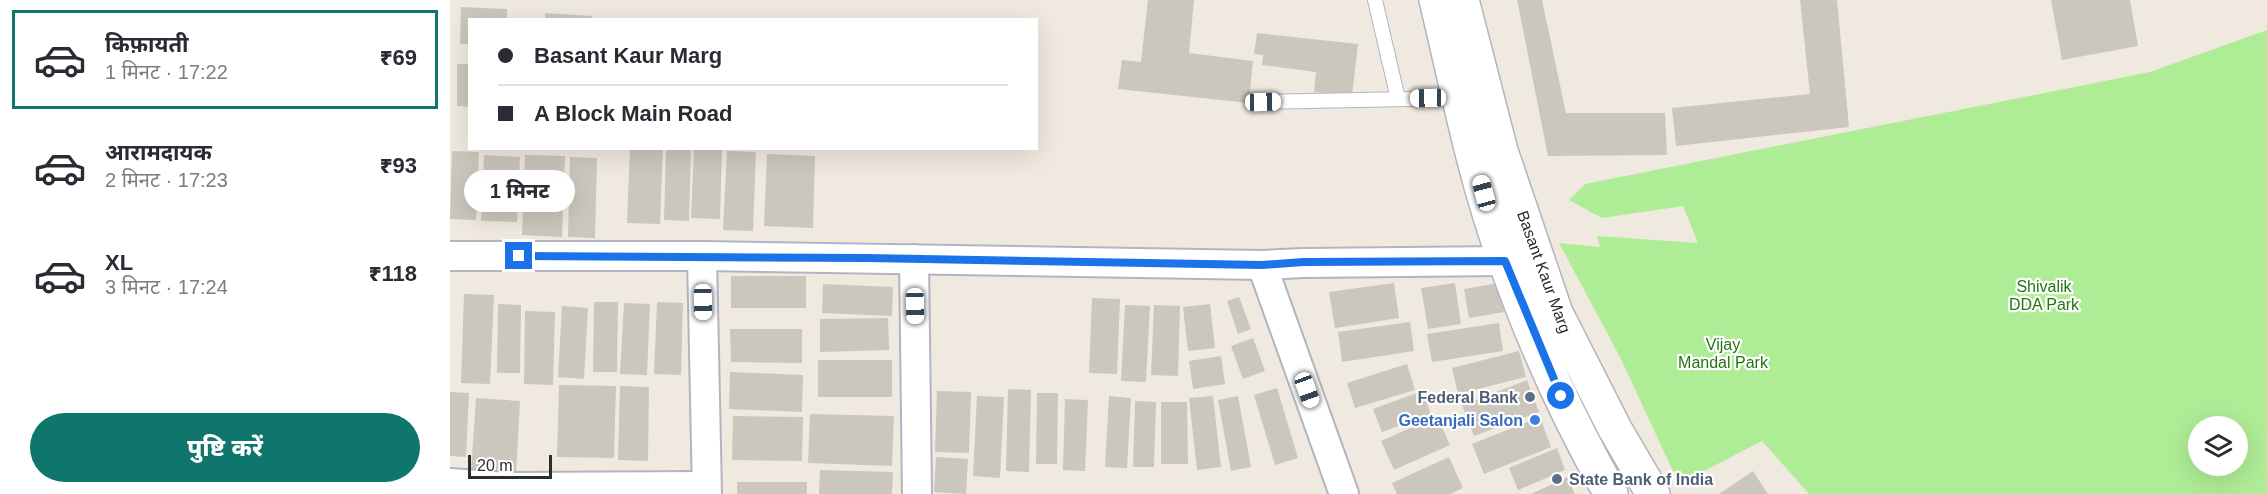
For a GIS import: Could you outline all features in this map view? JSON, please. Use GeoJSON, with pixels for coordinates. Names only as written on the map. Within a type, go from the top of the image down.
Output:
{"type":"FeatureCollection","features":[{"type":"Feature","properties":{"kind":"main road","name":"Basant Kaur Marg"},"geometry":{"type":"LineString","coordinates":[[1436,0],[1489,212],[1505,261],[1580,440],[1611,494]]}},
{"type":"Feature","properties":{"kind":"main road","name":"Basant Kaur Marg"},"geometry":{"type":"LineString","coordinates":[[1462,0],[1501,151],[1556,313],[1615,429],[1653,494]]}},
{"type":"Feature","properties":{"kind":"street"},"geometry":{"type":"LineString","coordinates":[[450,256],[702,256],[1262,265],[1303,262],[1505,261]]}},
{"type":"Feature","properties":{"kind":"street"},"geometry":{"type":"LineString","coordinates":[[450,483],[507,490],[706,490],[702,256]]}},
{"type":"Feature","properties":{"kind":"street"},"geometry":{"type":"LineString","coordinates":[[914,259],[917,494]]}},
{"type":"Feature","properties":{"kind":"street"},"geometry":{"type":"LineString","coordinates":[[1262,265],[1344,494]]}},
{"type":"Feature","properties":{"kind":"lane"},"geometry":{"type":"LineString","coordinates":[[1375,0],[1398,99]]}},
{"type":"Feature","properties":{"kind":"lane"},"geometry":{"type":"LineString","coordinates":[[1263,102],[1460,98]]}},
{"type":"Feature","properties":{"kind":"green space","name":"Shivalik DDA Park"},"geometry":{"type":"Polygon","coordinates":[[[2267,30],[2267,494],[1809,494],[1762,441],[1679,484],[1620,357],[1559,243],[1600,247],[1597,236],[1698,243],[1683,206],[1602,218],[1569,200],[1585,184],[2150,72],[2267,30]]]}},
{"type":"Feature","properties":{"kind":"building"},"geometry":{"type":"Polygon","coordinates":[[[1148,0],[1194,0],[1189,53],[1253,61],[1249,103],[1118,89],[1122,60],[1141,62],[1148,0]]]}},
{"type":"Feature","properties":{"kind":"building"},"geometry":{"type":"Polygon","coordinates":[[[1517,0],[1542,0],[1566,113],[1665,113],[1667,155],[1548,156],[1517,0]]]}},
{"type":"Feature","properties":{"kind":"building"},"geometry":{"type":"Polygon","coordinates":[[[1800,0],[1837,0],[1849,127],[1676,146],[1672,108],[1810,94],[1800,0]]]}},
{"type":"Feature","properties":{"kind":"building"},"geometry":{"type":"Polygon","coordinates":[[[2051,0],[2130,0],[2138,46],[2062,60],[2051,0]]]}},
{"type":"Feature","properties":{"kind":"building"},"geometry":{"type":"Polygon","coordinates":[[[461,7],[507,9],[507,18],[468,18],[468,44],[460,44],[461,7]]]}},
{"type":"Feature","properties":{"kind":"building"},"geometry":{"type":"Polygon","coordinates":[[[545,13],[592,16],[592,18],[545,18],[545,13]]]}},
{"type":"Feature","properties":{"kind":"building"},"geometry":{"type":"Polygon","coordinates":[[[1257,33],[1358,44],[1352,96],[1314,92],[1316,72],[1262,65],[1263,55],[1254,54],[1257,33]]]}},
{"type":"Feature","properties":{"kind":"building"},"geometry":{"type":"Polygon","coordinates":[[[457,64],[468,64],[468,107],[457,106],[457,64]]]}},
{"type":"Feature","properties":{"kind":"building"},"geometry":{"type":"Polygon","coordinates":[[[630,150],[663,150],[660,224],[627,223],[630,150]]]}},
{"type":"Feature","properties":{"kind":"building"},"geometry":{"type":"Polygon","coordinates":[[[666,150],[691,150],[689,221],[664,220],[666,150]]]}},
{"type":"Feature","properties":{"kind":"building"},"geometry":{"type":"Polygon","coordinates":[[[694,150],[722,150],[720,219],[691,218],[694,150]]]}},
{"type":"Feature","properties":{"kind":"building"},"geometry":{"type":"Polygon","coordinates":[[[452,151],[479,152],[476,220],[450,219],[452,151]]]}},
{"type":"Feature","properties":{"kind":"building"},"geometry":{"type":"Polygon","coordinates":[[[727,151],[756,152],[753,231],[723,230],[727,151]]]}},
{"type":"Feature","properties":{"kind":"building"},"geometry":{"type":"Polygon","coordinates":[[[767,154],[815,156],[813,228],[764,226],[767,154]]]}},
{"type":"Feature","properties":{"kind":"building"},"geometry":{"type":"Polygon","coordinates":[[[484,155],[520,157],[517,222],[481,221],[484,155]]]}},
{"type":"Feature","properties":{"kind":"building"},"geometry":{"type":"Polygon","coordinates":[[[525,155],[565,156],[562,237],[522,235],[525,155]]]}},
{"type":"Feature","properties":{"kind":"building"},"geometry":{"type":"Polygon","coordinates":[[[570,157],[597,158],[595,238],[568,237],[570,157]]]}},
{"type":"Feature","properties":{"kind":"building"},"geometry":{"type":"Polygon","coordinates":[[[731,276],[806,276],[806,308],[731,308],[731,276]]]}},
{"type":"Feature","properties":{"kind":"building"},"geometry":{"type":"Polygon","coordinates":[[[1394,283],[1399,318],[1335,328],[1329,292],[1394,283]]]}},
{"type":"Feature","properties":{"kind":"building"},"geometry":{"type":"Polygon","coordinates":[[[1455,283],[1461,324],[1428,329],[1421,288],[1455,283]]]}},
{"type":"Feature","properties":{"kind":"building"},"geometry":{"type":"Polygon","coordinates":[[[1499,283],[1504,312],[1469,318],[1464,289],[1499,283]]]}},
{"type":"Feature","properties":{"kind":"building"},"geometry":{"type":"Polygon","coordinates":[[[823,284],[893,287],[892,316],[822,313],[823,284]]]}},
{"type":"Feature","properties":{"kind":"building"},"geometry":{"type":"Polygon","coordinates":[[[464,294],[494,295],[490,384],[461,383],[464,294]]]}},
{"type":"Feature","properties":{"kind":"building"},"geometry":{"type":"Polygon","coordinates":[[[1239,297],[1251,329],[1238,334],[1227,301],[1239,297]]]}},
{"type":"Feature","properties":{"kind":"building"},"geometry":{"type":"Polygon","coordinates":[[[1092,298],[1120,299],[1117,374],[1089,373],[1092,298]]]}},
{"type":"Feature","properties":{"kind":"building"},"geometry":{"type":"Polygon","coordinates":[[[594,302],[618,302],[617,372],[593,372],[594,302]]]}},
{"type":"Feature","properties":{"kind":"building"},"geometry":{"type":"Polygon","coordinates":[[[657,302],[683,303],[681,375],[654,374],[657,302]]]}},
{"type":"Feature","properties":{"kind":"building"},"geometry":{"type":"Polygon","coordinates":[[[624,303],[650,304],[647,375],[620,374],[624,303]]]}},
{"type":"Feature","properties":{"kind":"building"},"geometry":{"type":"Polygon","coordinates":[[[498,304],[521,305],[520,373],[497,373],[498,304]]]}},
{"type":"Feature","properties":{"kind":"building"},"geometry":{"type":"Polygon","coordinates":[[[1210,304],[1215,348],[1188,351],[1183,307],[1210,304]]]}},
{"type":"Feature","properties":{"kind":"building"},"geometry":{"type":"Polygon","coordinates":[[[1125,305],[1150,306],[1146,382],[1121,381],[1125,305]]]}},
{"type":"Feature","properties":{"kind":"building"},"geometry":{"type":"Polygon","coordinates":[[[1154,305],[1180,306],[1178,376],[1151,375],[1154,305]]]}},
{"type":"Feature","properties":{"kind":"building"},"geometry":{"type":"Polygon","coordinates":[[[562,306],[588,308],[584,379],[558,377],[562,306]]]}},
{"type":"Feature","properties":{"kind":"building"},"geometry":{"type":"Polygon","coordinates":[[[525,311],[555,312],[553,385],[524,384],[525,311]]]}},
{"type":"Feature","properties":{"kind":"building"},"geometry":{"type":"Polygon","coordinates":[[[888,318],[889,350],[820,352],[820,319],[888,318]]]}},
{"type":"Feature","properties":{"kind":"building"},"geometry":{"type":"Polygon","coordinates":[[[1410,322],[1414,351],[1342,362],[1338,332],[1410,322]]]}},
{"type":"Feature","properties":{"kind":"building"},"geometry":{"type":"Polygon","coordinates":[[[1499,323],[1503,351],[1432,362],[1427,334],[1499,323]]]}},
{"type":"Feature","properties":{"kind":"building"},"geometry":{"type":"Polygon","coordinates":[[[730,329],[802,329],[802,363],[731,362],[730,329]]]}},
{"type":"Feature","properties":{"kind":"building"},"geometry":{"type":"Polygon","coordinates":[[[1253,338],[1265,371],[1243,379],[1231,346],[1253,338]]]}},
{"type":"Feature","properties":{"kind":"building"},"geometry":{"type":"Polygon","coordinates":[[[1519,351],[1526,377],[1458,394],[1452,368],[1519,351]]]}},
{"type":"Feature","properties":{"kind":"building"},"geometry":{"type":"Polygon","coordinates":[[[1221,356],[1225,384],[1193,389],[1189,361],[1221,356]]]}},
{"type":"Feature","properties":{"kind":"building"},"geometry":{"type":"Polygon","coordinates":[[[818,360],[892,360],[892,397],[818,397],[818,360]]]}},
{"type":"Feature","properties":{"kind":"building"},"geometry":{"type":"Polygon","coordinates":[[[1407,364],[1415,390],[1355,408],[1347,383],[1407,364]]]}},
{"type":"Feature","properties":{"kind":"building"},"geometry":{"type":"Polygon","coordinates":[[[730,372],[803,375],[802,412],[729,409],[730,372]]]}},
{"type":"Feature","properties":{"kind":"building"},"geometry":{"type":"Polygon","coordinates":[[[1527,380],[1539,412],[1474,436],[1462,405],[1527,380]]]}},
{"type":"Feature","properties":{"kind":"building"},"geometry":{"type":"Polygon","coordinates":[[[559,385],[616,386],[614,458],[557,457],[559,385]]]}},
{"type":"Feature","properties":{"kind":"building"},"geometry":{"type":"Polygon","coordinates":[[[620,386],[649,387],[648,461],[618,460],[620,386]]]}},
{"type":"Feature","properties":{"kind":"building"},"geometry":{"type":"Polygon","coordinates":[[[1277,388],[1298,458],[1275,465],[1254,395],[1277,388]]]}},
{"type":"Feature","properties":{"kind":"building"},"geometry":{"type":"Polygon","coordinates":[[[1008,389],[1031,390],[1029,472],[1006,471],[1008,389]]]}},
{"type":"Feature","properties":{"kind":"building"},"geometry":{"type":"Polygon","coordinates":[[[937,391],[971,392],[969,453],[935,452],[937,391]]]}},
{"type":"Feature","properties":{"kind":"building"},"geometry":{"type":"Polygon","coordinates":[[[1422,391],[1431,414],[1382,432],[1373,409],[1422,391]]]}},
{"type":"Feature","properties":{"kind":"building"},"geometry":{"type":"Polygon","coordinates":[[[450,392],[469,393],[466,457],[450,456],[450,392]]]}},
{"type":"Feature","properties":{"kind":"building"},"geometry":{"type":"Polygon","coordinates":[[[1037,393],[1058,393],[1057,464],[1036,464],[1037,393]]]}},
{"type":"Feature","properties":{"kind":"building"},"geometry":{"type":"Polygon","coordinates":[[[977,396],[1004,397],[1000,478],[973,476],[977,396]]]}},
{"type":"Feature","properties":{"kind":"building"},"geometry":{"type":"Polygon","coordinates":[[[1109,396],[1131,398],[1127,468],[1105,467],[1109,396]]]}},
{"type":"Feature","properties":{"kind":"building"},"geometry":{"type":"Polygon","coordinates":[[[1213,396],[1221,467],[1197,470],[1189,398],[1213,396]]]}},
{"type":"Feature","properties":{"kind":"building"},"geometry":{"type":"Polygon","coordinates":[[[1238,396],[1251,467],[1231,471],[1218,400],[1238,396]]]}},
{"type":"Feature","properties":{"kind":"building"},"geometry":{"type":"Polygon","coordinates":[[[476,398],[520,401],[516,474],[471,471],[476,398]]]}},
{"type":"Feature","properties":{"kind":"building"},"geometry":{"type":"Polygon","coordinates":[[[1065,399],[1088,400],[1085,471],[1063,470],[1065,399]]]}},
{"type":"Feature","properties":{"kind":"building"},"geometry":{"type":"Polygon","coordinates":[[[1135,401],[1156,402],[1154,467],[1133,467],[1135,401]]]}},
{"type":"Feature","properties":{"kind":"building"},"geometry":{"type":"Polygon","coordinates":[[[1161,402],[1187,402],[1188,464],[1161,464],[1161,402]]]}},
{"type":"Feature","properties":{"kind":"building"},"geometry":{"type":"Polygon","coordinates":[[[810,414],[894,416],[892,466],[808,463],[810,414]]]}},
{"type":"Feature","properties":{"kind":"building"},"geometry":{"type":"Polygon","coordinates":[[[733,416],[803,417],[802,461],[732,460],[733,416]]]}},
{"type":"Feature","properties":{"kind":"building"},"geometry":{"type":"Polygon","coordinates":[[[1437,416],[1450,445],[1394,470],[1381,441],[1437,416]]]}},
{"type":"Feature","properties":{"kind":"building"},"geometry":{"type":"Polygon","coordinates":[[[1540,417],[1551,447],[1484,474],[1472,444],[1540,417]]]}},
{"type":"Feature","properties":{"kind":"building"},"geometry":{"type":"Polygon","coordinates":[[[1557,448],[1565,470],[1518,490],[1509,468],[1557,448]]]}},
{"type":"Feature","properties":{"kind":"building"},"geometry":{"type":"Polygon","coordinates":[[[936,457],[968,459],[966,494],[934,492],[936,457]]]}},
{"type":"Feature","properties":{"kind":"building"},"geometry":{"type":"Polygon","coordinates":[[[1449,457],[1463,488],[1450,494],[1397,494],[1392,483],[1449,457]]]}},
{"type":"Feature","properties":{"kind":"building"},"geometry":{"type":"Polygon","coordinates":[[[820,470],[893,472],[892,494],[819,494],[820,470]]]}},
{"type":"Feature","properties":{"kind":"building"},"geometry":{"type":"Polygon","coordinates":[[[1753,471],[1768,494],[1719,494],[1753,471]]]}},
{"type":"Feature","properties":{"kind":"building"},"geometry":{"type":"Polygon","coordinates":[[[1567,477],[1575,494],[1531,494],[1567,477]]]}},
{"type":"Feature","properties":{"kind":"building"},"geometry":{"type":"Polygon","coordinates":[[[737,482],[807,482],[807,494],[737,494],[737,482]]]}},
{"type":"Feature","properties":{"kind":"place","name":"Federal Bank"},"geometry":{"type":"Point","coordinates":[1530,397]}},
{"type":"Feature","properties":{"kind":"place","name":"Geetanjali Salon"},"geometry":{"type":"Point","coordinates":[1535,420]}},
{"type":"Feature","properties":{"kind":"place","name":"State Bank of India"},"geometry":{"type":"Point","coordinates":[1557,479]}},
{"type":"Feature","properties":{"kind":"route"},"geometry":{"type":"LineString","coordinates":[[519,256],[702,256],[1262,265],[1303,262],[1505,261],[1561,396]]}},
{"type":"Feature","properties":{"kind":"park label","name":"Vijay Mandal Park"},"geometry":{"type":"Point","coordinates":[1723,353]}}]}
